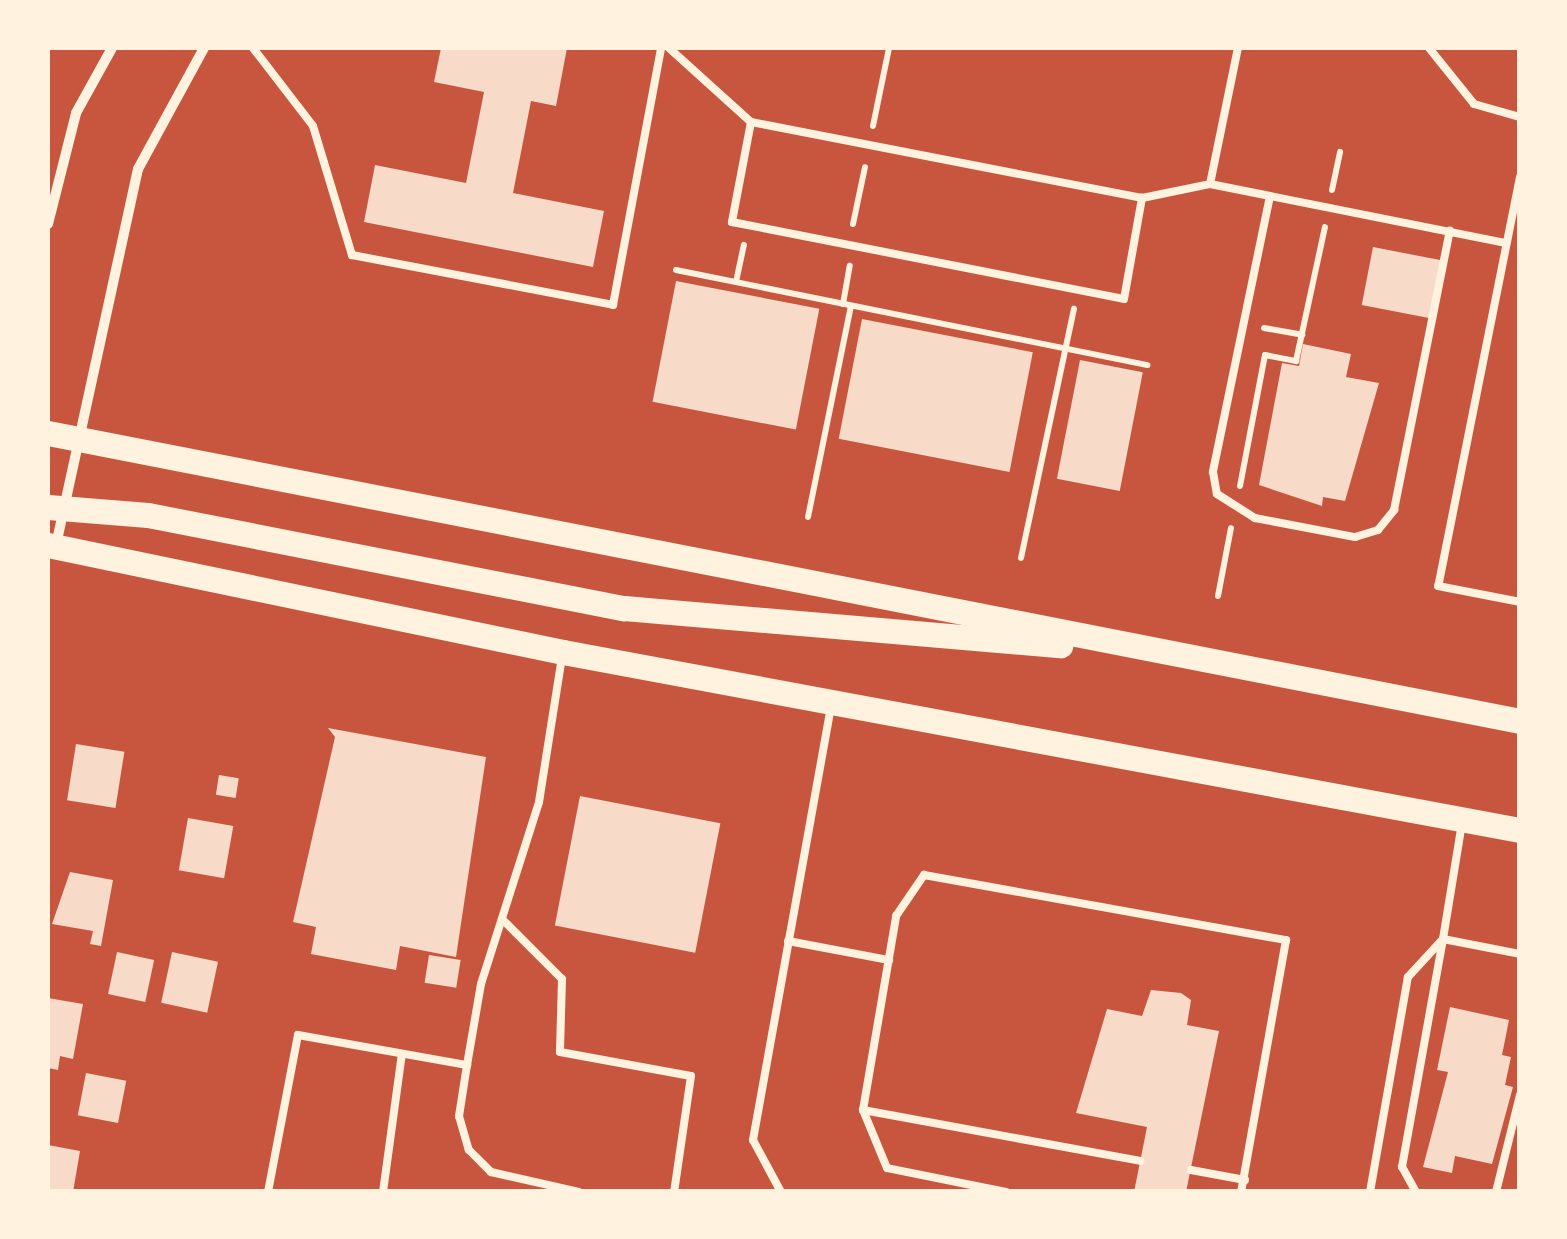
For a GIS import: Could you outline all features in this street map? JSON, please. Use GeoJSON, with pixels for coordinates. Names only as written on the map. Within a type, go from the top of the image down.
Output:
{"type":"FeatureCollection","features":[{"type":"Feature","properties":{"kind":"main road"},"geometry":{"type":"LineString","coordinates":[[48,432],[1145,650],[1520,720]]}},
{"type":"Feature","properties":{"kind":"main road"},"geometry":{"type":"LineString","coordinates":[[56,506],[624,608],[1145,650]]}},
{"type":"Feature","properties":{"kind":"main road"},"geometry":{"type":"LineString","coordinates":[[50,549],[831,704],[1520,830]]}},
{"type":"Feature","properties":{"kind":"street"},"geometry":{"type":"LineString","coordinates":[[48,224],[76,113],[112,48]]}},
{"type":"Feature","properties":{"kind":"street"},"geometry":{"type":"LineString","coordinates":[[50,549],[56,506],[78,438],[138,169],[204,48]]}},
{"type":"Feature","properties":{"kind":"lane"},"geometry":{"type":"LineString","coordinates":[[253,48],[312,126],[352,255],[613,305],[660,48]]}},
{"type":"Feature","properties":{"kind":"lane"},"geometry":{"type":"LineString","coordinates":[[669,48],[751,122],[1142,198],[1210,184],[1506,242]]}},
{"type":"Feature","properties":{"kind":"lane"},"geometry":{"type":"LineString","coordinates":[[1210,184],[1238,48]]}},
{"type":"Feature","properties":{"kind":"lane"},"geometry":{"type":"LineString","coordinates":[[1429,48],[1474,104],[1520,117]]}},
{"type":"Feature","properties":{"kind":"lane"},"geometry":{"type":"LineString","coordinates":[[751,122],[732,222],[1124,299],[1142,198]]}},
{"type":"Feature","properties":{"kind":"lane"},"geometry":{"type":"LineString","coordinates":[[1520,177],[1438,586],[1520,602]]}},
{"type":"Feature","properties":{"kind":"lane"},"geometry":{"type":"LineString","coordinates":[[1270,196],[1220,439],[1217,494],[1235,510],[1356,537],[1378,530],[1394,510],[1450,231]]}},
{"type":"Feature","properties":{"kind":"lane"},"geometry":{"type":"LineString","coordinates":[[563,652],[539,802],[467,1065],[459,1116],[469,1150],[491,1172],[579,1192]]}},
{"type":"Feature","properties":{"kind":"lane"},"geometry":{"type":"LineString","coordinates":[[781,1192],[753,1140],[831,704]]}},
{"type":"Feature","properties":{"kind":"lane"},"geometry":{"type":"LineString","coordinates":[[1416,1192],[1402,1167],[1462,819]]}},
{"type":"Feature","properties":{"kind":"lane"},"geometry":{"type":"LineString","coordinates":[[1006,1192],[887,1168],[863,1110],[896,916],[924,875],[1286,940],[1241,1192]]}},
{"type":"Feature","properties":{"kind":"lane"},"geometry":{"type":"LineString","coordinates":[[504,921],[562,979],[560,1052],[691,1076],[674,1192]]}},
{"type":"Feature","properties":{"kind":"lane"},"geometry":{"type":"LineString","coordinates":[[1443,939],[1520,954]]}},
{"type":"Feature","properties":{"kind":"lane"},"geometry":{"type":"LineString","coordinates":[[1370,1192],[1408,977],[1443,939]]}},
{"type":"Feature","properties":{"kind":"lane"},"geometry":{"type":"LineString","coordinates":[[788,941],[888,960]]}},
{"type":"Feature","properties":{"kind":"lane"},"geometry":{"type":"LineString","coordinates":[[268,1192],[298,1035],[467,1065]]}},
{"type":"Feature","properties":{"kind":"lane"},"geometry":{"type":"LineString","coordinates":[[383,1192],[402,1054]]}},
{"type":"Feature","properties":{"kind":"lane"},"geometry":{"type":"LineString","coordinates":[[1496,1192],[1520,1095]]}},
{"type":"Feature","properties":{"kind":"lane"},"geometry":{"type":"LineString","coordinates":[[863,1110],[1140,1160]]}},
{"type":"Feature","properties":{"kind":"lane"},"geometry":{"type":"LineString","coordinates":[[1190,1170],[1245,1180]]}},
{"type":"Feature","properties":{"kind":"path"},"geometry":{"type":"LineString","coordinates":[[808,517],[847,305],[852,245],[869,145],[889,48]]}},
{"type":"Feature","properties":{"kind":"path"},"geometry":{"type":"LineString","coordinates":[[736,282],[748,224]]}},
{"type":"Feature","properties":{"kind":"path"},"geometry":{"type":"LineString","coordinates":[[1238,492],[1265,356],[1296,361],[1324,228]]}},
{"type":"Feature","properties":{"kind":"path"},"geometry":{"type":"LineString","coordinates":[[676,270],[1148,364]]}},
{"type":"Feature","properties":{"kind":"path"},"geometry":{"type":"LineString","coordinates":[[1022,558],[1078,290]]}},
{"type":"Feature","properties":{"kind":"path"},"geometry":{"type":"LineString","coordinates":[[1243,324],[1302,335]]}},
{"type":"Feature","properties":{"kind":"path"},"geometry":{"type":"LineString","coordinates":[[1218,596],[1232,524]]}},
{"type":"Feature","properties":{"kind":"building"},"geometry":{"type":"Polygon","coordinates":[[[441,48],[567,48],[556,106],[531,101],[513,193],[604,211],[593,267],[364,222],[375,165],[466,183],[484,92],[434,82],[441,48]]]}},
{"type":"Feature","properties":{"kind":"building"},"geometry":{"type":"Polygon","coordinates":[[[1373,247],[1443,261],[1431,318],[1362,305],[1373,247]]]}},
{"type":"Feature","properties":{"kind":"building"},"geometry":{"type":"Polygon","coordinates":[[[676,281],[819,309],[796,430],[653,402],[676,281]]]}},
{"type":"Feature","properties":{"kind":"building"},"geometry":{"type":"Polygon","coordinates":[[[862,319],[1033,352],[1010,472],[839,439],[862,319]]]}},
{"type":"Feature","properties":{"kind":"building"},"geometry":{"type":"Polygon","coordinates":[[[1303,344],[1351,354],[1346,377],[1379,383],[1345,501],[1323,497],[1322,506],[1259,485],[1282,363],[1299,366],[1303,344]]]}},
{"type":"Feature","properties":{"kind":"building"},"geometry":{"type":"Polygon","coordinates":[[[1080,360],[1143,372],[1120,491],[1057,479],[1080,360]]]}},
{"type":"Feature","properties":{"kind":"building"},"geometry":{"type":"Polygon","coordinates":[[[328,728],[486,757],[456,957],[400,946],[396,970],[311,954],[316,927],[293,922],[335,737],[328,728]]]}},
{"type":"Feature","properties":{"kind":"building"},"geometry":{"type":"Polygon","coordinates":[[[76,744],[124,752],[115,808],[67,800],[76,744]]]}},
{"type":"Feature","properties":{"kind":"building"},"geometry":{"type":"Polygon","coordinates":[[[219,775],[239,778],[236,798],[216,795],[219,775]]]}},
{"type":"Feature","properties":{"kind":"building"},"geometry":{"type":"Polygon","coordinates":[[[580,796],[720,823],[695,953],[555,926],[580,796]]]}},
{"type":"Feature","properties":{"kind":"building"},"geometry":{"type":"Polygon","coordinates":[[[188,818],[233,826],[224,878],[179,870],[188,818]]]}},
{"type":"Feature","properties":{"kind":"building"},"geometry":{"type":"Polygon","coordinates":[[[70,872],[113,880],[101,946],[90,944],[93,931],[52,924],[70,872]]]}},
{"type":"Feature","properties":{"kind":"building"},"geometry":{"type":"Polygon","coordinates":[[[117,952],[154,960],[145,1002],[108,994],[117,952]]]}},
{"type":"Feature","properties":{"kind":"building"},"geometry":{"type":"Polygon","coordinates":[[[172,952],[218,962],[207,1013],[161,1003],[172,952]]]}},
{"type":"Feature","properties":{"kind":"building"},"geometry":{"type":"Polygon","coordinates":[[[429,955],[461,960],[456,988],[425,983],[429,955]]]}},
{"type":"Feature","properties":{"kind":"building"},"geometry":{"type":"Polygon","coordinates":[[[1151,990],[1181,993],[1191,1000],[1187,1025],[1219,1031],[1186,1192],[1134,1192],[1147,1127],[1076,1113],[1107,1009],[1142,1016],[1151,990]]]}},
{"type":"Feature","properties":{"kind":"building"},"geometry":{"type":"Polygon","coordinates":[[[48,998],[83,1004],[73,1059],[60,1056],[58,1070],[48,1068],[48,998]]]}},
{"type":"Feature","properties":{"kind":"building"},"geometry":{"type":"Polygon","coordinates":[[[1450,1007],[1509,1020],[1502,1055],[1511,1057],[1505,1085],[1513,1087],[1492,1164],[1455,1156],[1452,1173],[1423,1167],[1448,1072],[1437,1070],[1450,1007]]]}},
{"type":"Feature","properties":{"kind":"building"},"geometry":{"type":"Polygon","coordinates":[[[86,1073],[126,1081],[118,1123],[78,1115],[86,1073]]]}},
{"type":"Feature","properties":{"kind":"building"},"geometry":{"type":"Polygon","coordinates":[[[48,1145],[80,1151],[73,1192],[48,1192],[48,1145]]]}}]}
